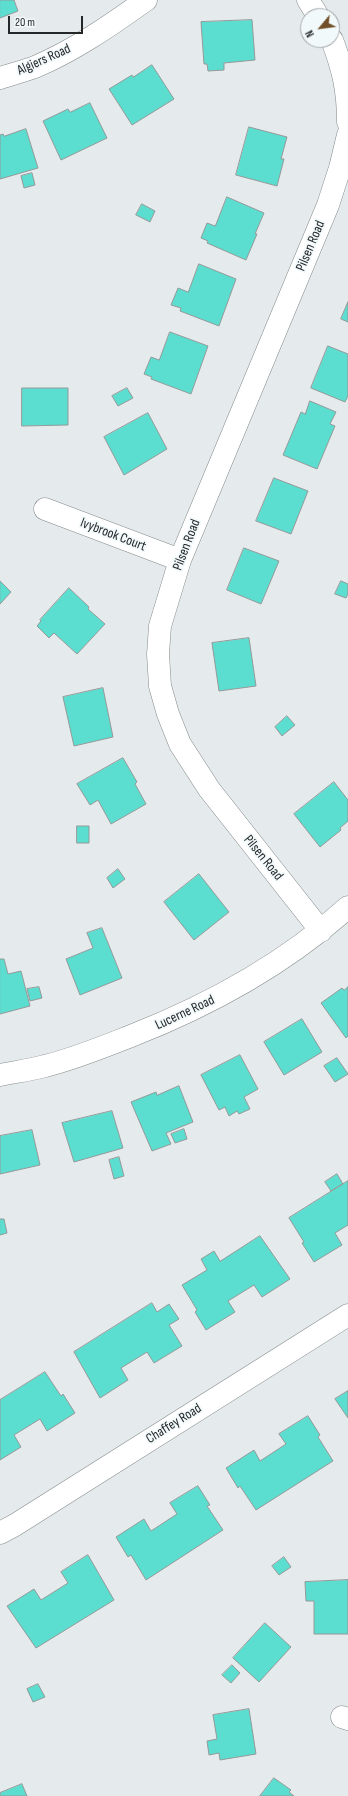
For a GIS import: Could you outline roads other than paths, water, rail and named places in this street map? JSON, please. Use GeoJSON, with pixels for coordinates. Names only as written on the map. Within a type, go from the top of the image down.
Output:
{"type":"FeatureCollection","features":[{"type":"Feature","properties":{"kind":"street","name":"Algiers Road"},"geometry":{"type":"LineString","coordinates":[[0,78],[35,67],[70,50],[111,26],[146,0]]}},
{"type":"Feature","properties":{"kind":"street"},"geometry":{"type":"LineString","coordinates":[[335,48],[343,70],[348,100],[348,122]]}},
{"type":"Feature","properties":{"kind":"street","name":"Pilsen Road"},"geometry":{"type":"LineString","coordinates":[[321,931],[209,789],[180,744],[168,714],[160,686],[158,654],[160,626],[180,560],[328,205],[340,168],[348,135]]}},
{"type":"Feature","properties":{"kind":"street","name":"Ivybrook Court"},"geometry":{"type":"LineString","coordinates":[[46,509],[180,560]]}},
{"type":"Feature","properties":{"kind":"street","name":"Lucerne Road"},"geometry":{"type":"LineString","coordinates":[[0,1075],[52,1064],[108,1045],[164,1023],[225,994],[272,965],[321,931],[348,907]]}},
{"type":"Feature","properties":{"kind":"street","name":"Chaffey Road"},"geometry":{"type":"LineString","coordinates":[[0,1533],[22,1521],[348,1315]]}}]}
